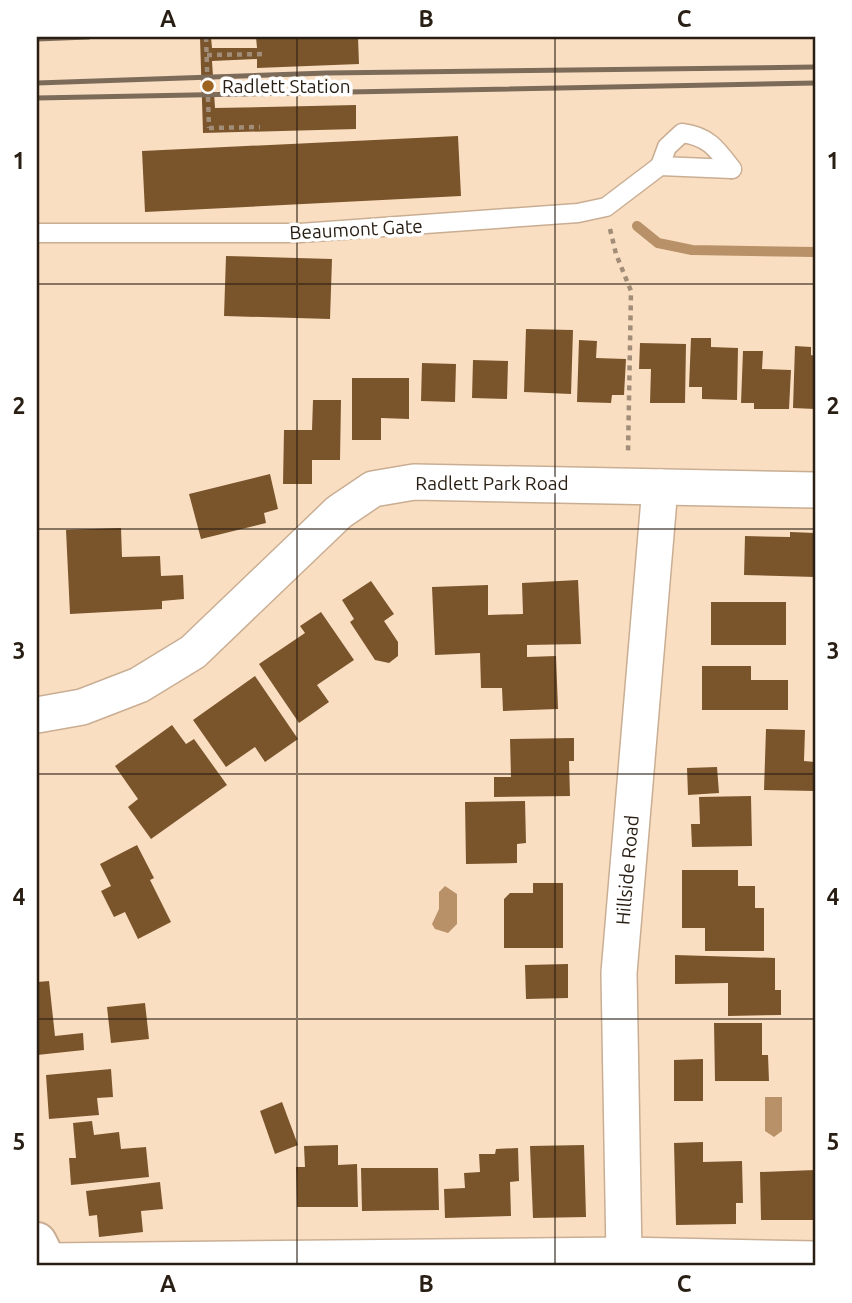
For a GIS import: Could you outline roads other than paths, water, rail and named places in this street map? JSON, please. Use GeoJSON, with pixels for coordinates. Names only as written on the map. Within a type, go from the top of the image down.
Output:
{"type":"FeatureCollection","features":[{"type":"Feature","properties":{"kind":"street","name":"Radlett Park Road"},"geometry":{"type":"LineString","coordinates":[[37,715],[82,707],[139,685],[193,652],[339,512],[373,489],[414,482],[815,490]]}},
{"type":"Feature","properties":{"kind":"street","name":"Hillside Road"},"geometry":{"type":"LineString","coordinates":[[624,1255],[618,973],[644,486]]}},
{"type":"Feature","properties":{"kind":"street"},"geometry":{"type":"LineString","coordinates":[[44,1256],[624,1255],[815,1259]]}},
{"type":"Feature","properties":{"kind":"lane"},"geometry":{"type":"LineString","coordinates":[[682,133],[698,135],[711,141],[732,169],[660,166],[667,147],[682,133]]}},
{"type":"Feature","properties":{"kind":"lane","name":"Beaumont Gate"},"geometry":{"type":"LineString","coordinates":[[37,233],[300,233],[503,221],[606,207],[660,166]]}},
{"type":"Feature","properties":{"kind":"waterway"},"geometry":{"type":"LineString","coordinates":[[637,226],[658,243],[692,250],[815,252]]}},
{"type":"Feature","properties":{"kind":"railway"},"geometry":{"type":"LineString","coordinates":[[37,39],[88,37]]}},
{"type":"Feature","properties":{"kind":"railway"},"geometry":{"type":"LineString","coordinates":[[37,83],[327,73],[815,67]]}},
{"type":"Feature","properties":{"kind":"railway"},"geometry":{"type":"LineString","coordinates":[[37,98],[815,83]]}},
{"type":"Feature","properties":{"kind":"place","name":"Radlett Station"},"geometry":{"type":"Point","coordinates":[208,86]}}]}
